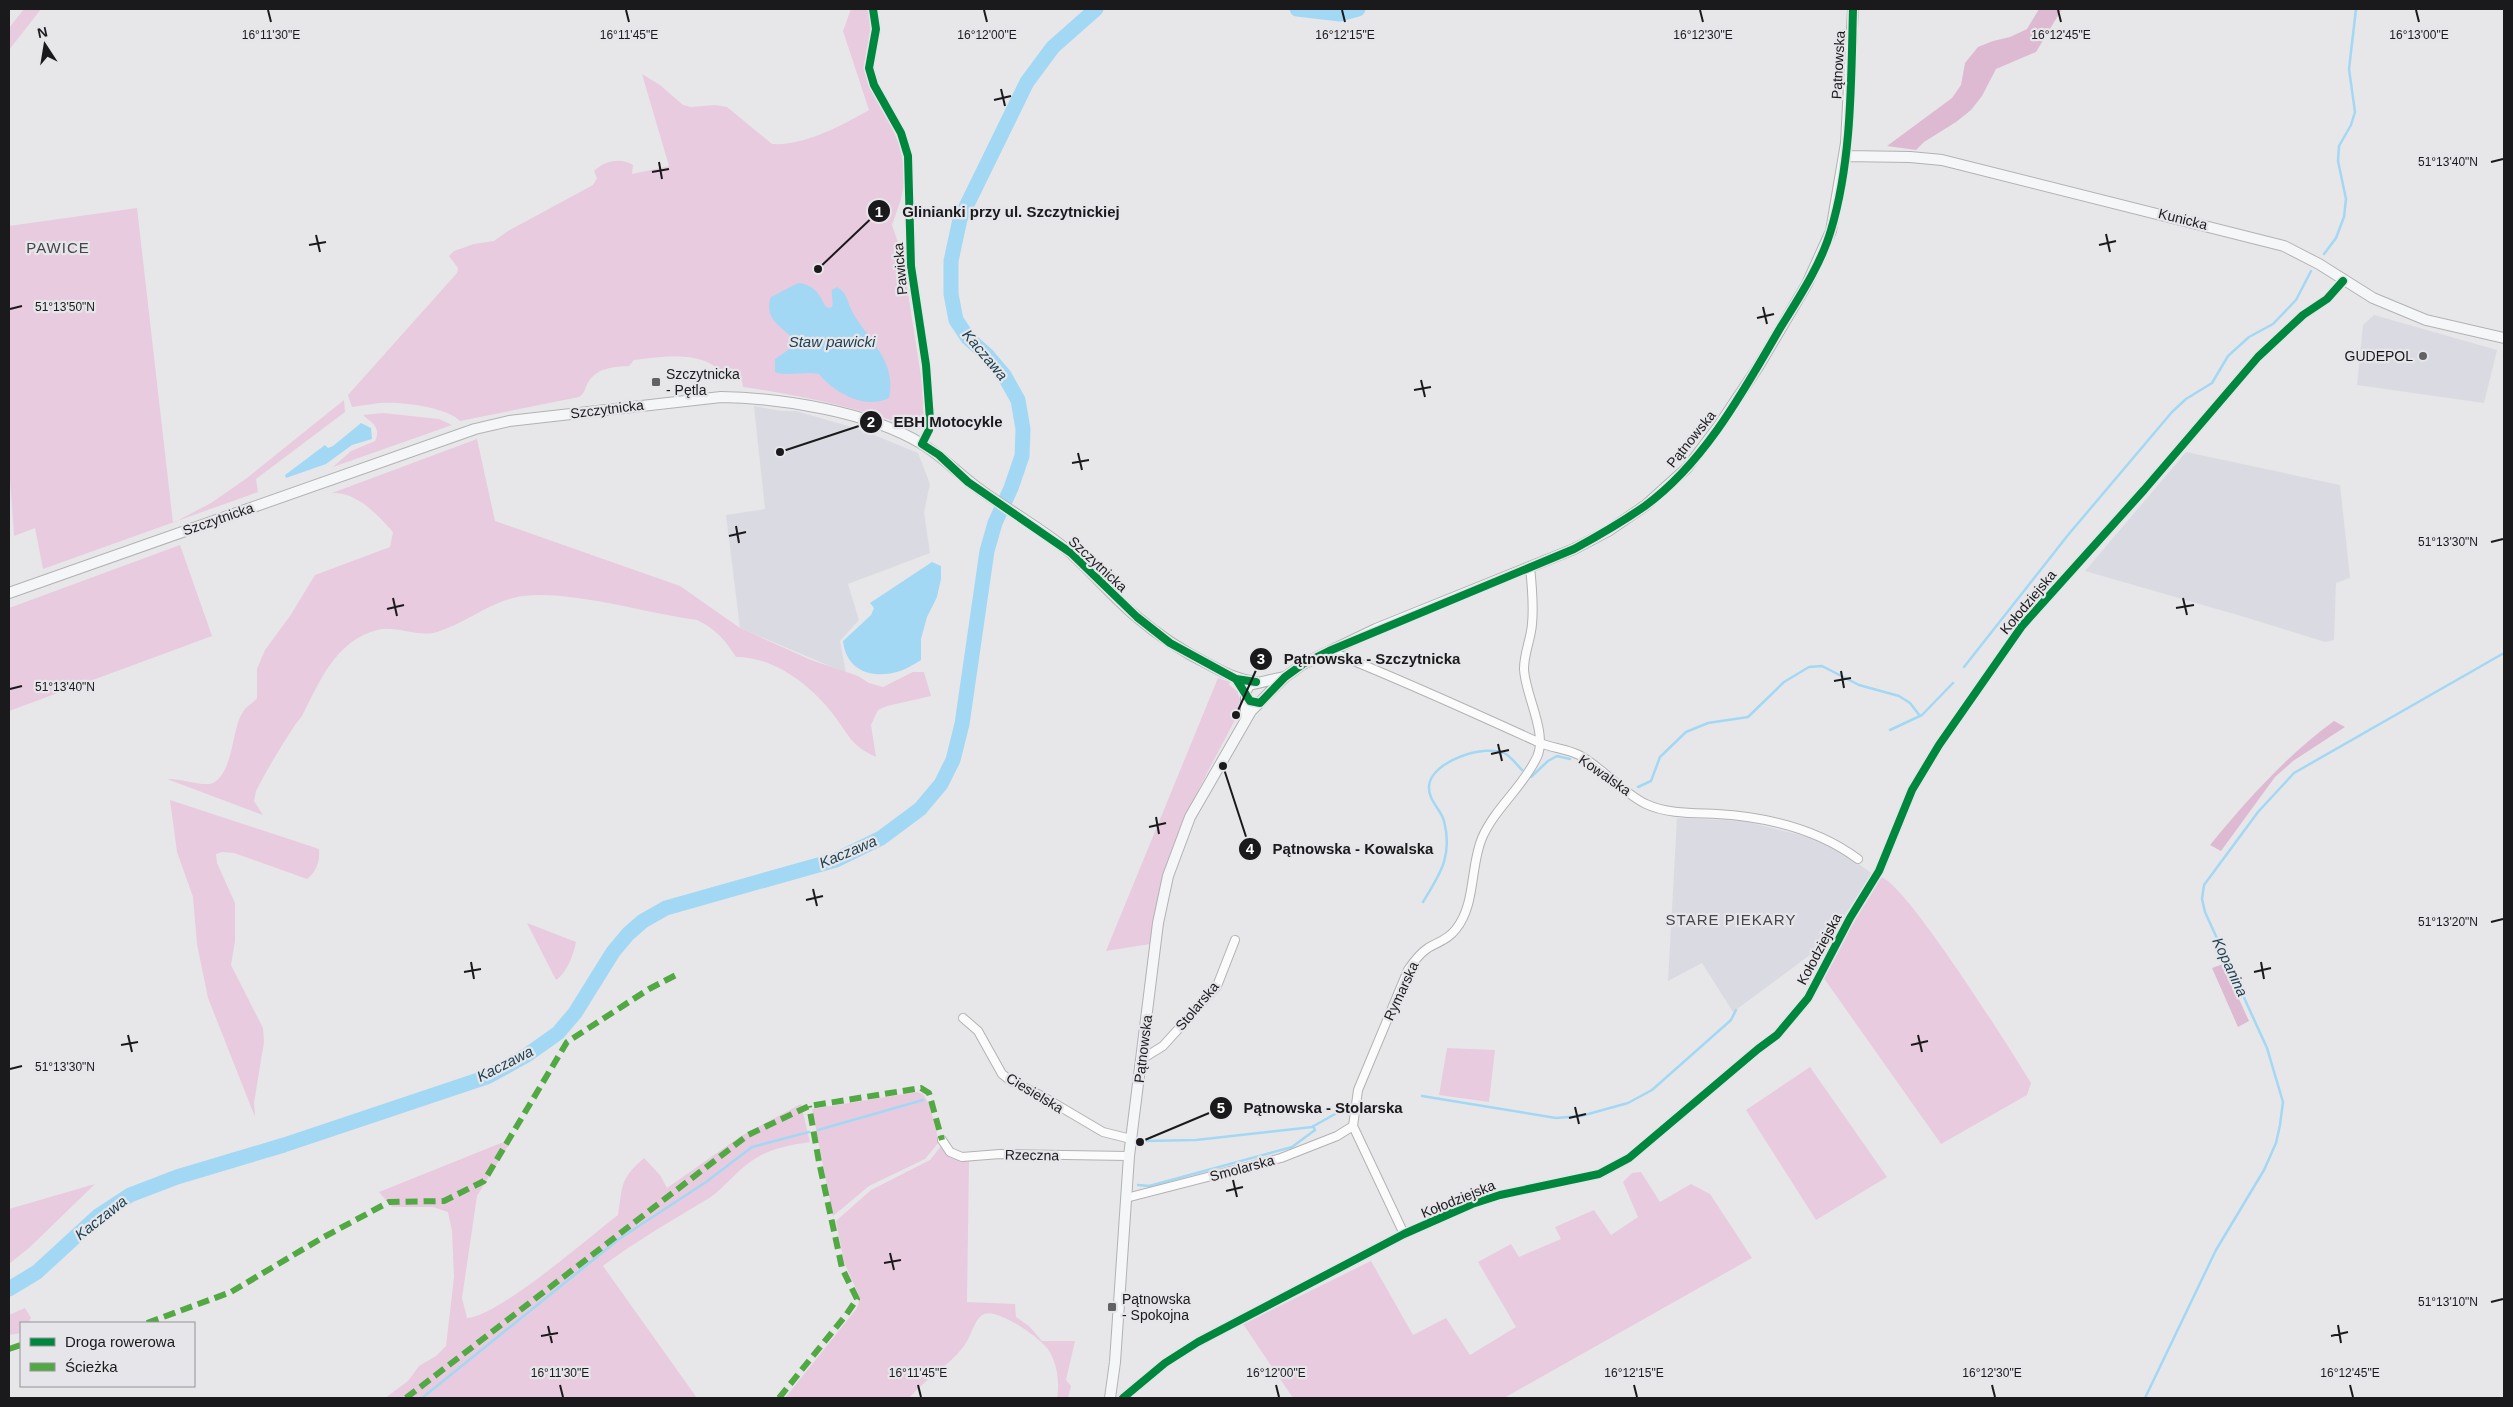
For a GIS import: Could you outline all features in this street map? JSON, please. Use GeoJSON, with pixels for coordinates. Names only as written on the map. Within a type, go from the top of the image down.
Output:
{"type":"FeatureCollection","features":[{"type":"Feature","properties":{"kind":"street","name":"Pawicka"},"geometry":{"type":"LineString","coordinates":[[873,9],[876,29],[869,68],[874,86],[901,133],[908,156],[911,266],[926,366],[930,420],[929,430],[922,444]]}},
{"type":"Feature","properties":{"kind":"street","name":"Pątnowska"},"geometry":{"type":"LineString","coordinates":[[1110,1398],[1115,1362],[1129,1156],[1158,924],[1168,876],[1190,817],[1245,719],[1285,677],[1303,664],[1384,626],[1574,549],[1608,531],[1646,505],[1687,468],[1718,428],[1807,284],[1831,231],[1845,156],[1853,9]]}},
{"type":"Feature","properties":{"kind":"street","name":"Kunicka"},"geometry":{"type":"LineString","coordinates":[[1845,156],[1910,157],[1942,160],[2060,188],[2284,246],[2318,264],[2373,298],[2426,320],[2504,338]]}},
{"type":"Feature","properties":{"kind":"street","name":"Kołodziejska"},"geometry":{"type":"LineString","coordinates":[[1123,1398],[1165,1363],[1198,1342],[1404,1234],[1500,1194],[1599,1174],[1629,1158],[1777,1035],[1808,998],[1850,918],[1879,871],[1912,790],[1939,745],[2022,626],[2144,490],[2258,357],[2303,315],[2327,299],[2343,281]]}},
{"type":"Feature","properties":{"kind":"street","name":"Szczytnicka"},"geometry":{"type":"LineString","coordinates":[[9,593],[457,435],[509,421],[721,397],[751,398],[800,404],[839,414],[895,431],[922,444],[983,492],[1071,553],[1137,617],[1170,643],[1236,679],[1257,682]]}},
{"type":"Feature","properties":{"kind":"street"},"geometry":{"type":"LineString","coordinates":[[1530,567],[1532,625],[1526,650],[1524,670],[1541,743]]}},
{"type":"Feature","properties":{"kind":"street","name":"Kowalska"},"geometry":{"type":"LineString","coordinates":[[1329,651],[1423,690],[1541,743],[1578,755],[1609,775],[1646,804],[1665,810],[1745,816],[1796,827],[1840,846],[1858,860]]}},
{"type":"Feature","properties":{"kind":"street","name":"Pątnowska"},"geometry":{"type":"LineString","coordinates":[[1257,682],[1285,677]]}},
{"type":"Feature","properties":{"kind":"street","name":"Szczytnicka"},"geometry":{"type":"LineString","coordinates":[[1236,679],[1246,695]]}},
{"type":"Feature","properties":{"kind":"street"},"geometry":{"type":"LineString","coordinates":[[1257,682],[1265,686],[1264,699],[1250,701],[1246,695],[1249,685],[1257,682]]}},
{"type":"Feature","properties":{"kind":"street","name":"Pątnowska"},"geometry":{"type":"LineString","coordinates":[[1245,719],[1246,695]]}},
{"type":"Feature","properties":{"kind":"street","name":"Rymarska"},"geometry":{"type":"LineString","coordinates":[[1353,1126],[1358,1090],[1408,970],[1417,957],[1445,940],[1456,929],[1469,898],[1481,840],[1497,811],[1528,772],[1537,757],[1541,743]]}},
{"type":"Feature","properties":{"kind":"street","name":"Stolarska"},"geometry":{"type":"LineString","coordinates":[[1142,1059],[1163,1046],[1217,986],[1234,940]]}},
{"type":"Feature","properties":{"kind":"street","name":"Ciesielska"},"geometry":{"type":"LineString","coordinates":[[963,1018],[978,1030],[1002,1074],[1103,1132],[1131,1139]]}},
{"type":"Feature","properties":{"kind":"street"},"geometry":{"type":"LineString","coordinates":[[1353,1126],[1404,1234]]}},
{"type":"Feature","properties":{"kind":"street","name":"Smolarska"},"geometry":{"type":"LineString","coordinates":[[1126,1198],[1281,1158],[1337,1136],[1353,1126]]}},
{"type":"Feature","properties":{"kind":"street","name":"Rzeczna"},"geometry":{"type":"LineString","coordinates":[[942,1140],[950,1152],[962,1157],[1000,1154],[1129,1156]]}},
{"type":"Feature","properties":{"kind":"shaded area"},"geometry":{"type":"Polygon","coordinates":[[[24,9],[41,9],[9,50],[9,28],[24,9]]]}},
{"type":"Feature","properties":{"kind":"shaded area"},"geometry":{"type":"Polygon","coordinates":[[[851,9],[869,9],[871,20],[867,70],[899,144],[904,167],[901,199],[892,225],[902,254],[922,383],[924,427],[918,429],[831,404],[788,394],[743,387],[742,381],[727,381],[710,363],[685,357],[659,357],[634,360],[629,366],[602,370],[597,373],[589,381],[584,392],[579,397],[460,421],[445,412],[410,404],[380,403],[352,407],[348,395],[457,273],[458,268],[449,256],[454,251],[474,244],[494,241],[508,231],[593,185],[597,178],[594,171],[612,161],[623,161],[633,165],[632,174],[669,166],[642,74],[660,85],[683,105],[691,107],[715,105],[727,107],[772,144],[797,142],[822,134],[869,110],[843,31],[851,9]]]}},
{"type":"Feature","properties":{"kind":"shaded area"},"geometry":{"type":"Polygon","coordinates":[[[2039,9],[2062,9],[2036,52],[1996,69],[1982,96],[1971,110],[1924,142],[1916,150],[1887,146],[1952,98],[1961,85],[1965,63],[1978,47],[2010,37],[2027,29],[2039,9]]]}},
{"type":"Feature","properties":{"kind":"shaded area"},"geometry":{"type":"Polygon","coordinates":[[[137,208],[173,522],[43,569],[35,528],[14,536],[9,464],[9,226],[137,208]]]}},
{"type":"Feature","properties":{"kind":"shaded area"},"geometry":{"type":"Polygon","coordinates":[[[2374,315],[2497,350],[2484,403],[2357,385],[2363,325],[2374,315]]]}},
{"type":"Feature","properties":{"kind":"shaded area"},"geometry":{"type":"Polygon","coordinates":[[[344,400],[345,412],[256,479],[258,492],[176,521],[211,503],[247,478],[344,400]]]}},
{"type":"Feature","properties":{"kind":"shaded area"},"geometry":{"type":"Polygon","coordinates":[[[754,406],[782,411],[796,411],[862,430],[918,453],[930,484],[924,512],[930,553],[848,584],[859,620],[840,641],[846,673],[740,628],[726,515],[765,509],[754,406]]]}},
{"type":"Feature","properties":{"kind":"shaded area"},"geometry":{"type":"Polygon","coordinates":[[[383,413],[439,419],[452,425],[333,467],[351,451],[375,441],[377,436],[376,428],[363,415],[383,413]]]}},
{"type":"Feature","properties":{"kind":"shaded area"},"geometry":{"type":"Polygon","coordinates":[[[477,439],[495,521],[680,586],[740,628],[811,660],[858,676],[869,683],[883,687],[913,672],[924,672],[931,696],[887,706],[878,710],[871,725],[876,757],[855,744],[824,703],[802,683],[778,667],[750,658],[736,657],[720,636],[710,627],[697,620],[578,598],[532,595],[503,601],[447,629],[437,632],[422,634],[384,629],[362,635],[350,643],[339,653],[322,677],[302,716],[280,749],[256,791],[254,801],[263,815],[167,779],[209,784],[220,777],[229,759],[239,719],[244,710],[257,698],[257,669],[265,650],[290,616],[315,575],[390,547],[393,532],[373,511],[350,496],[332,493],[477,439]]]}},
{"type":"Feature","properties":{"kind":"shaded area"},"geometry":{"type":"Polygon","coordinates":[[[2186,452],[2340,485],[2350,578],[2336,583],[2334,640],[2325,642],[2085,571],[2186,452]]]}},
{"type":"Feature","properties":{"kind":"shaded area"},"geometry":{"type":"Polygon","coordinates":[[[180,545],[212,636],[9,711],[9,608],[180,545]]]}},
{"type":"Feature","properties":{"kind":"shaded area"},"geometry":{"type":"Polygon","coordinates":[[[1218,678],[1230,682],[1229,685],[1237,691],[1240,699],[1239,709],[1235,709],[1233,715],[1236,718],[1179,832],[1160,890],[1150,944],[1106,951],[1218,678]]]}},
{"type":"Feature","properties":{"kind":"shaded area"},"geometry":{"type":"Polygon","coordinates":[[[2334,721],[2345,727],[2293,761],[2275,777],[2221,851],[2210,845],[2284,763],[2316,734],[2334,721]]]}},
{"type":"Feature","properties":{"kind":"shaded area"},"geometry":{"type":"Polygon","coordinates":[[[170,800],[319,849],[317,865],[307,879],[234,853],[222,852],[216,854],[217,863],[235,903],[235,941],[231,965],[263,1028],[264,1042],[254,1103],[255,1117],[208,998],[197,944],[193,897],[177,852],[170,800]]]}},
{"type":"Feature","properties":{"kind":"shaded area"},"geometry":{"type":"Polygon","coordinates":[[[1677,818],[1744,821],[1828,842],[1874,875],[1822,946],[1733,1012],[1702,963],[1668,981],[1677,818]]]}},
{"type":"Feature","properties":{"kind":"shaded area"},"geometry":{"type":"Polygon","coordinates":[[[1880,877],[1892,885],[1933,935],[1982,1006],[2031,1083],[2027,1095],[1941,1144],[1823,977],[1852,921],[1880,877]]]}},
{"type":"Feature","properties":{"kind":"shaded area"},"geometry":{"type":"Polygon","coordinates":[[[527,923],[576,942],[569,963],[556,980],[527,923]]]}},
{"type":"Feature","properties":{"kind":"shaded area"},"geometry":{"type":"Polygon","coordinates":[[[2223,964],[2249,1021],[2238,1027],[2212,968],[2223,964]]]}},
{"type":"Feature","properties":{"kind":"shaded area"},"geometry":{"type":"Polygon","coordinates":[[[1447,1048],[1495,1050],[1489,1102],[1439,1095],[1447,1048]]]}},
{"type":"Feature","properties":{"kind":"shaded area"},"geometry":{"type":"Polygon","coordinates":[[[1810,1067],[1887,1177],[1816,1220],[1746,1110],[1810,1067]]]}},
{"type":"Feature","properties":{"kind":"shaded area"},"geometry":{"type":"Polygon","coordinates":[[[917,1092],[923,1094],[930,1106],[939,1142],[925,1159],[869,1186],[833,1216],[812,1109],[917,1092]]]}},
{"type":"Feature","properties":{"kind":"shaded area"},"geometry":{"type":"Polygon","coordinates":[[[801,1104],[810,1142],[778,1148],[761,1155],[744,1167],[710,1198],[641,1240],[603,1266],[697,1398],[385,1398],[408,1381],[419,1366],[436,1356],[446,1346],[454,1277],[452,1231],[448,1212],[433,1207],[392,1207],[379,1192],[501,1143],[510,1143],[477,1196],[462,1298],[467,1318],[481,1314],[521,1291],[618,1215],[626,1178],[644,1158],[660,1175],[667,1188],[741,1136],[801,1104]]]}},
{"type":"Feature","properties":{"kind":"shaded area"},"geometry":{"type":"Polygon","coordinates":[[[942,1145],[951,1157],[969,1160],[967,1302],[1015,1304],[1016,1317],[1029,1326],[1042,1341],[1075,1341],[1066,1380],[1071,1386],[1068,1398],[1057,1398],[1057,1371],[1053,1358],[1046,1347],[1016,1324],[990,1313],[981,1316],[958,1353],[909,1398],[785,1398],[857,1308],[860,1298],[844,1262],[836,1221],[871,1190],[930,1160],[942,1145]]]}},
{"type":"Feature","properties":{"kind":"shaded area"},"geometry":{"type":"Polygon","coordinates":[[[1641,1172],[1660,1202],[1691,1184],[1710,1194],[1752,1258],[1504,1398],[1293,1398],[1243,1324],[1371,1261],[1413,1335],[1446,1318],[1470,1355],[1516,1327],[1478,1262],[1511,1244],[1519,1257],[1561,1239],[1555,1227],[1594,1210],[1611,1235],[1638,1217],[1623,1182],[1632,1173],[1641,1172]]]}},
{"type":"Feature","properties":{"kind":"shaded area"},"geometry":{"type":"Polygon","coordinates":[[[95,1184],[29,1248],[9,1264],[9,1209],[95,1184]]]}},
{"type":"Feature","properties":{"kind":"shaded area"},"geometry":{"type":"Polygon","coordinates":[[[25,1308],[31,1318],[29,1322],[20,1322],[20,1333],[9,1335],[9,1315],[25,1308]]]}},
{"type":"Feature","properties":{"kind":"water","name":"Staw pawicki"},"geometry":{"type":"Polygon","coordinates":[[[798,283],[812,288],[819,294],[825,306],[829,308],[833,305],[832,290],[837,287],[841,289],[859,323],[885,362],[889,373],[889,398],[880,401],[861,401],[842,393],[825,381],[819,374],[775,372],[775,359],[797,344],[773,319],[769,306],[771,297],[798,283]]]}},
{"type":"Feature","properties":{"kind":"water"},"geometry":{"type":"Polygon","coordinates":[[[361,423],[371,428],[372,439],[352,445],[326,464],[286,478],[285,475],[325,445],[328,448],[333,446],[361,423]]]}},
{"type":"Feature","properties":{"kind":"water"},"geometry":{"type":"Polygon","coordinates":[[[932,562],[941,566],[941,579],[937,597],[927,617],[921,639],[921,660],[905,669],[890,674],[862,671],[849,660],[843,641],[871,615],[874,608],[870,603],[932,562]]]}},
{"type":"Feature","properties":{"kind":"waterway","name":"Kaczawa"},"geometry":{"type":"LineString","coordinates":[[9,1289],[37,1272],[98,1216],[130,1195],[177,1177],[284,1145],[487,1077],[527,1055],[558,1033],[575,1013],[613,952],[628,934],[643,921],[666,908],[836,860],[881,838],[920,809],[941,784],[953,760],[962,724],[987,551],[995,523],[1011,488],[1022,456],[1023,429],[1018,400],[1004,375],[987,355],[968,338],[956,320],[951,294],[951,261],[960,219],[1027,82],[1053,47],[1096,9]]}},
{"type":"Feature","properties":{"kind":"waterway","name":"Kaczawa"},"geometry":{"type":"LineString","coordinates":[[1297,9],[1340,14],[1358,9]]}},
{"type":"Feature","properties":{"kind":"waterway"},"geometry":{"type":"LineString","coordinates":[[2324,254],[2336,238],[2344,217],[2346,199],[2338,161],[2339,146],[2351,125],[2355,112],[2349,69],[2356,9]]}},
{"type":"Feature","properties":{"kind":"waterway"},"geometry":{"type":"LineString","coordinates":[[1964,667],[2068,535],[2172,412],[2186,399],[2212,383],[2228,356],[2249,337],[2273,324],[2296,300],[2311,271]]}},
{"type":"Feature","properties":{"kind":"waterway","name":"Kopanina"},"geometry":{"type":"LineString","coordinates":[[2145,1398],[2216,1250],[2264,1170],[2276,1143],[2283,1102],[2267,1048],[2205,912],[2202,899],[2204,885],[2258,812],[2294,773],[2504,653]]}},
{"type":"Feature","properties":{"kind":"waterway"},"geometry":{"type":"LineString","coordinates":[[1638,787],[1651,781],[1660,757],[1686,732],[1708,723],[1748,717],[1784,682],[1809,667],[1822,666],[1859,685],[1899,696],[1910,703],[1920,716]]}},
{"type":"Feature","properties":{"kind":"waterway"},"geometry":{"type":"LineString","coordinates":[[1890,730],[1922,715],[1953,683]]}},
{"type":"Feature","properties":{"kind":"waterway"},"geometry":{"type":"LineString","coordinates":[[1423,902],[1443,864],[1447,844],[1444,821],[1430,796],[1429,786],[1432,777],[1439,769],[1461,756],[1486,751],[1497,751],[1506,754],[1522,770]]}},
{"type":"Feature","properties":{"kind":"waterway"},"geometry":{"type":"LineString","coordinates":[[1531,777],[1548,761],[1557,756],[1570,759]]}},
{"type":"Feature","properties":{"kind":"waterway"},"geometry":{"type":"LineString","coordinates":[[1422,1096],[1556,1118],[1581,1116],[1628,1103],[1652,1090],[1731,1020],[1736,1010]]}},
{"type":"Feature","properties":{"kind":"waterway"},"geometry":{"type":"LineString","coordinates":[[818,1130],[923,1100]]}},
{"type":"Feature","properties":{"kind":"waterway"},"geometry":{"type":"LineString","coordinates":[[1143,1141],[1196,1140],[1312,1127],[1342,1110]]}},
{"type":"Feature","properties":{"kind":"waterway"},"geometry":{"type":"LineString","coordinates":[[1138,1185],[1149,1186],[1292,1147],[1315,1130],[1313,1126]]}},
{"type":"Feature","properties":{"kind":"waterway"},"geometry":{"type":"LineString","coordinates":[[422,1398],[619,1239],[706,1182],[752,1147],[809,1132]]}},
{"type":"Feature","properties":{"kind":"marked path"},"geometry":{"type":"LineString","coordinates":[[150,1322],[231,1292],[322,1238],[389,1202],[444,1201],[484,1181],[567,1042],[649,989],[676,975]]}},
{"type":"Feature","properties":{"kind":"marked path"},"geometry":{"type":"LineString","coordinates":[[406,1398],[748,1135],[809,1106],[921,1088],[929,1093],[942,1140]]}},
{"type":"Feature","properties":{"kind":"marked path"},"geometry":{"type":"LineString","coordinates":[[779,1398],[857,1299],[842,1268],[809,1106]]}},
{"type":"Feature","properties":{"kind":"marked path"},"geometry":{"type":"LineString","coordinates":[[9,1349],[20,1345]]}},
{"type":"Feature","properties":{"kind":"cycle path"},"geometry":{"type":"LineString","coordinates":[[873,9],[876,29],[869,68],[874,85],[901,133],[908,156],[911,266],[926,365],[930,420],[929,430],[922,444],[939,455],[968,482],[1071,553],[1137,617],[1170,643],[1236,679],[1256,682]]}},
{"type":"Feature","properties":{"kind":"cycle path"},"geometry":{"type":"LineString","coordinates":[[1236,679],[1250,701],[1260,703],[1285,677],[1303,664],[1329,651],[1574,549],[1645,506],[1686,469],[1721,425],[1751,378],[1808,282],[1827,243],[1838,203],[1847,148],[1851,92],[1853,9]]}},
{"type":"Feature","properties":{"kind":"cycle path"},"geometry":{"type":"LineString","coordinates":[[1123,1398],[1165,1363],[1198,1342],[1404,1234],[1472,1204],[1500,1195],[1599,1174],[1629,1158],[1777,1035],[1808,998],[1850,918],[1879,871],[1912,790],[1939,745],[2022,626],[2144,490],[2258,357],[2303,315],[2327,299],[2343,281]]}},
{"type":"Feature","properties":{"kind":"place","name":"Glinianki przy ul. Szczytnickiej"},"geometry":{"type":"Point","coordinates":[818,269]}},
{"type":"Feature","properties":{"kind":"place","name":"GUDEPOL"},"geometry":{"type":"Point","coordinates":[2423,356]}},
{"type":"Feature","properties":{"kind":"place","name":"Szczytnicka - Pętla"},"geometry":{"type":"Point","coordinates":[656,382]}},
{"type":"Feature","properties":{"kind":"place","name":"EBH Motocykle"},"geometry":{"type":"Point","coordinates":[780,452]}},
{"type":"Feature","properties":{"kind":"place","name":"Pątnowska - Szczytnicka"},"geometry":{"type":"Point","coordinates":[1236,715]}},
{"type":"Feature","properties":{"kind":"place","name":"Pątnowska - Kowalska"},"geometry":{"type":"Point","coordinates":[1223,766]}},
{"type":"Feature","properties":{"kind":"place","name":"Pątnowska - Stolarska"},"geometry":{"type":"Point","coordinates":[1140,1142]}},
{"type":"Feature","properties":{"kind":"place","name":"Pątnowska - Spokojna"},"geometry":{"type":"Point","coordinates":[1112,1307]}},
{"type":"Feature","properties":{"kind":"district","name":"PAWICE"},"geometry":{"type":"Point","coordinates":[58,248]}},
{"type":"Feature","properties":{"kind":"district","name":"STARE PIEKARY"},"geometry":{"type":"Point","coordinates":[1731,920]}}]}
